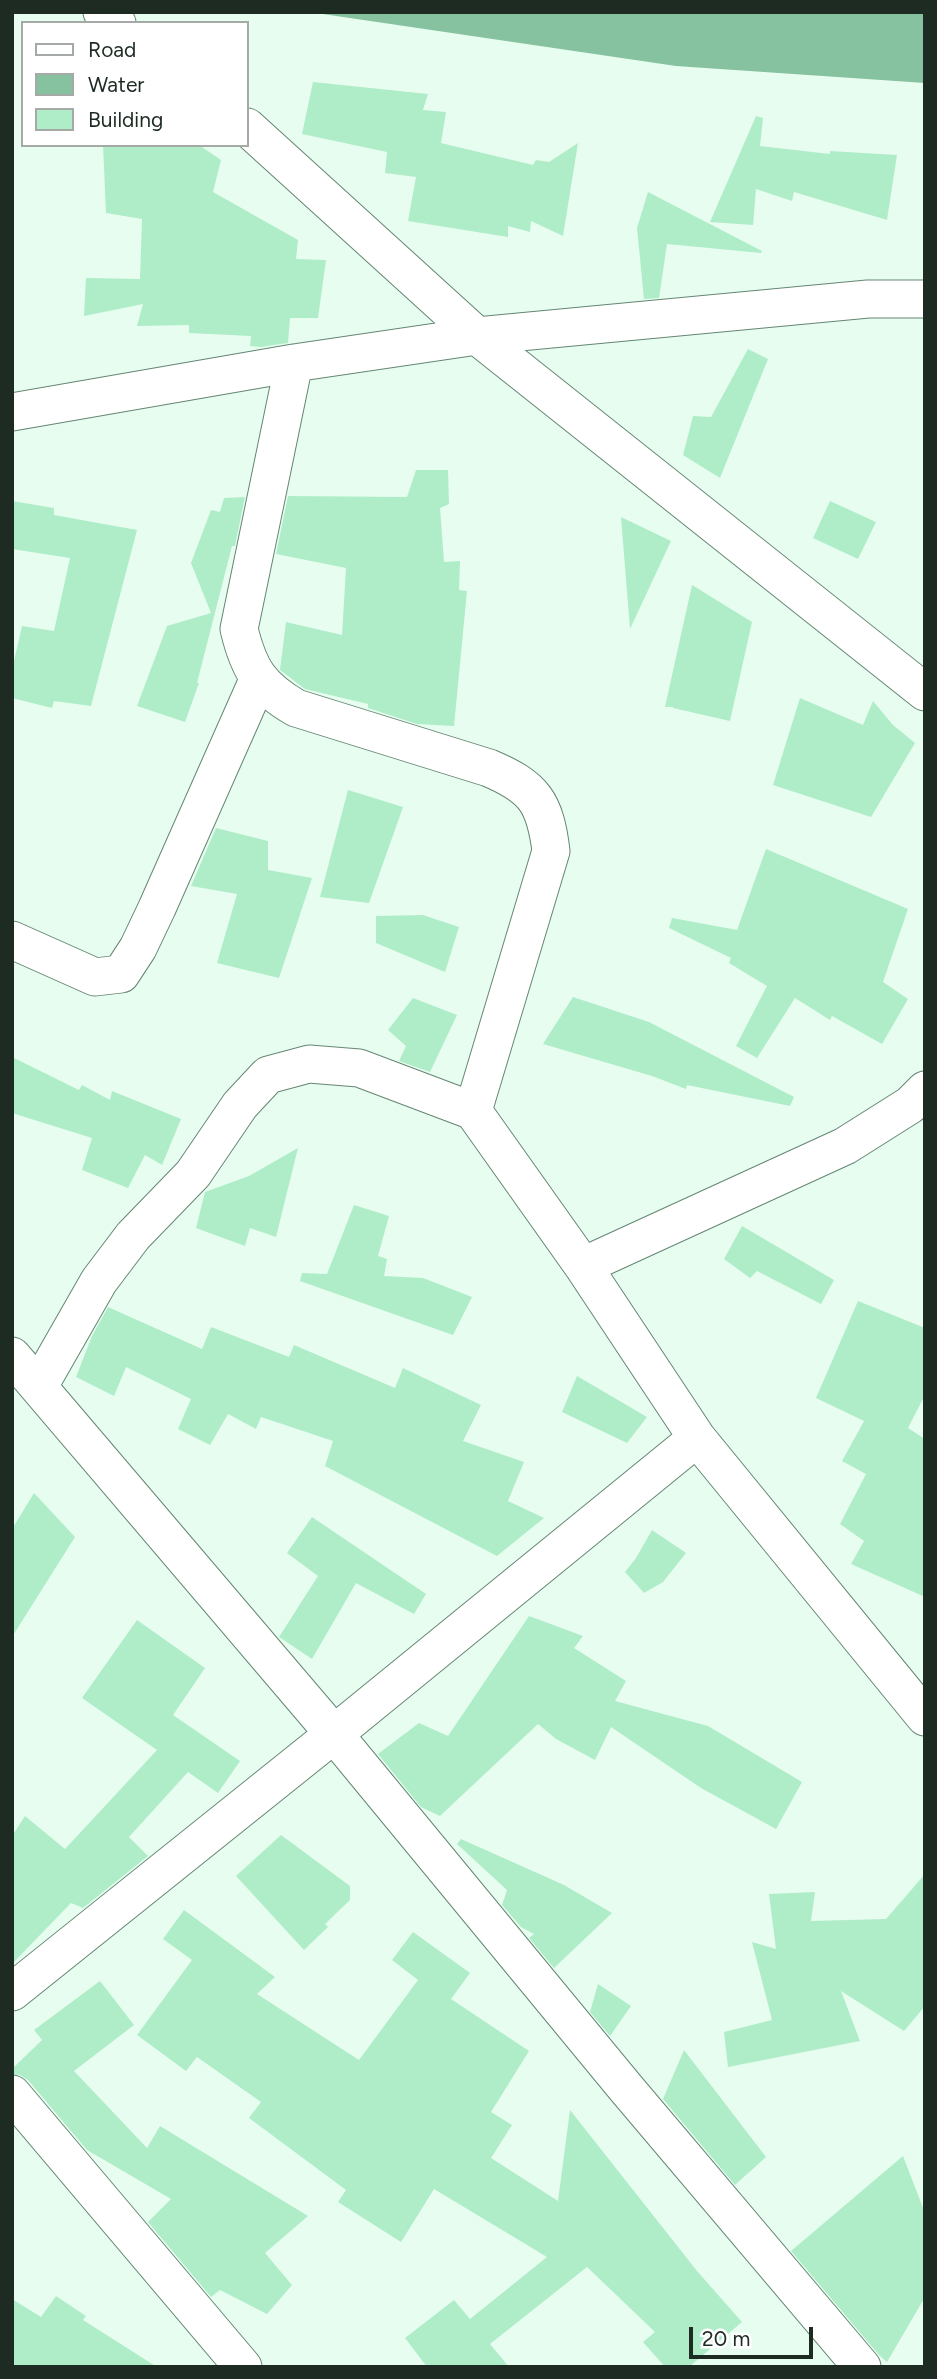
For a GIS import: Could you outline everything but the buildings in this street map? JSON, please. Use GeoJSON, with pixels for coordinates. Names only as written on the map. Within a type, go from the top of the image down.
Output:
{"type":"FeatureCollection","features":[{"type":"Feature","properties":{"kind":"street"},"geometry":{"type":"LineString","coordinates":[[248,128],[477,336],[925,692]]}},
{"type":"Feature","properties":{"kind":"street"},"geometry":{"type":"LineString","coordinates":[[12,412],[294,363],[477,336],[868,299],[925,299]]}},
{"type":"Feature","properties":{"kind":"street"},"geometry":{"type":"LineString","coordinates":[[294,363],[239,629],[245,655],[258,680],[274,695],[296,708],[489,768],[514,779],[535,797],[548,823],[551,851],[473,1111]]}},
{"type":"Feature","properties":{"kind":"street"},"geometry":{"type":"LineString","coordinates":[[12,940],[95,977],[121,974],[138,948],[157,908],[258,680]]}},
{"type":"Feature","properties":{"kind":"street"},"geometry":{"type":"LineString","coordinates":[[39,1386],[99,1281],[134,1236],[193,1174],[240,1105],[268,1075],[309,1064],[359,1068],[473,1111],[583,1266],[697,1438],[925,1717]]}},
{"type":"Feature","properties":{"kind":"street"},"geometry":{"type":"LineString","coordinates":[[583,1266],[845,1146],[909,1105],[925,1090]]}},
{"type":"Feature","properties":{"kind":"street"},"geometry":{"type":"LineString","coordinates":[[12,1356],[334,1734],[616,2077],[862,2367]]}},
{"type":"Feature","properties":{"kind":"street"},"geometry":{"type":"LineString","coordinates":[[12,1993],[697,1438]]}},
{"type":"Feature","properties":{"kind":"street"},"geometry":{"type":"LineString","coordinates":[[12,2094],[243,2367]]}},
{"type":"Feature","properties":{"kind":"water"},"geometry":{"type":"Polygon","coordinates":[[[309,12],[925,12],[925,83],[676,66],[309,12]]]}}]}
